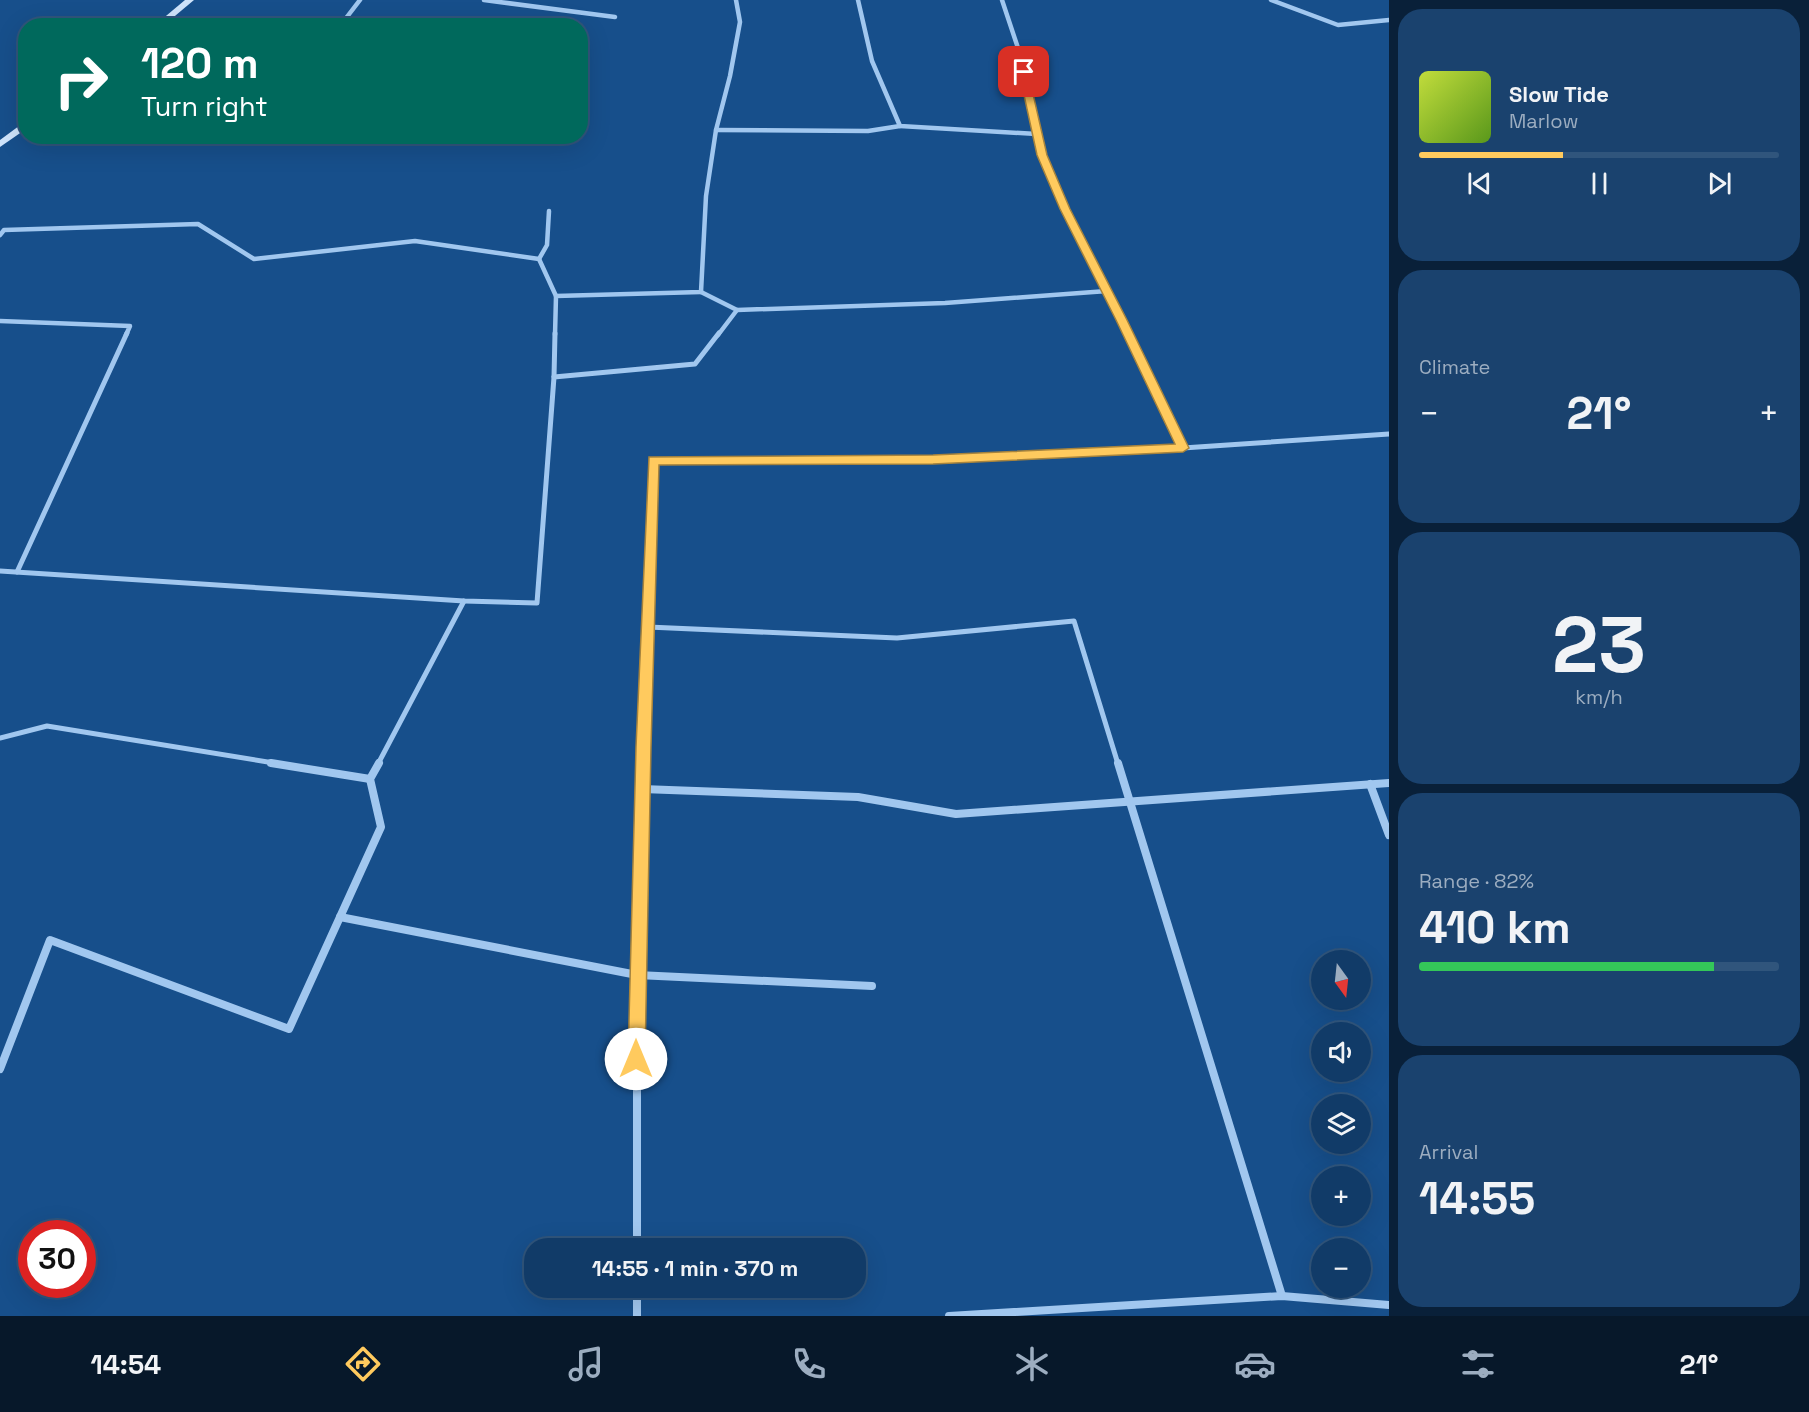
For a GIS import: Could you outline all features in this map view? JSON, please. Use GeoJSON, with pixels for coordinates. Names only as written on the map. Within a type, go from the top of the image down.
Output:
{"type":"FeatureCollection","features":[{"type":"Feature","properties":{"kind":"street"},"geometry":{"type":"LineString","coordinates":[[168,18],[190,0]]}},
{"type":"Feature","properties":{"kind":"street"},"geometry":{"type":"LineString","coordinates":[[346,18],[360,0]]}},
{"type":"Feature","properties":{"kind":"street"},"geometry":{"type":"LineString","coordinates":[[484,0],[615,17]]}},
{"type":"Feature","properties":{"kind":"street"},"geometry":{"type":"LineString","coordinates":[[700,292],[706,196],[716,130],[730,76],[740,22],[736,0]]}},
{"type":"Feature","properties":{"kind":"street"},"geometry":{"type":"LineString","coordinates":[[858,0],[872,61],[900,126]]}},
{"type":"Feature","properties":{"kind":"street"},"geometry":{"type":"LineString","coordinates":[[1002,0],[1019,51],[1042,155],[1065,209],[1183,448]]}},
{"type":"Feature","properties":{"kind":"street"},"geometry":{"type":"LineString","coordinates":[[1271,0],[1338,25],[1389,20]]}},
{"type":"Feature","properties":{"kind":"street"},"geometry":{"type":"LineString","coordinates":[[716,130],[868,131],[900,126],[1037,134]]}},
{"type":"Feature","properties":{"kind":"street"},"geometry":{"type":"LineString","coordinates":[[0,144],[18,131]]}},
{"type":"Feature","properties":{"kind":"street"},"geometry":{"type":"LineString","coordinates":[[539,258],[547,244],[549,211]]}},
{"type":"Feature","properties":{"kind":"street"},"geometry":{"type":"LineString","coordinates":[[0,235],[4,230],[198,224],[254,259],[415,241],[539,258]]}},
{"type":"Feature","properties":{"kind":"street"},"geometry":{"type":"LineString","coordinates":[[0,571],[464,601],[537,603],[554,377],[556,296],[539,258]]}},
{"type":"Feature","properties":{"kind":"street"},"geometry":{"type":"LineString","coordinates":[[556,296],[700,292],[737,310],[945,303],[1107,291]]}},
{"type":"Feature","properties":{"kind":"street"},"geometry":{"type":"LineString","coordinates":[[554,377],[695,364],[737,310]]}},
{"type":"Feature","properties":{"kind":"street"},"geometry":{"type":"LineString","coordinates":[[0,321],[130,326],[17,572]]}},
{"type":"Feature","properties":{"kind":"street"},"geometry":{"type":"LineString","coordinates":[[637,1238],[637,975],[653,460],[933,459],[1183,448],[1389,434]]}},
{"type":"Feature","properties":{"kind":"street"},"geometry":{"type":"LineString","coordinates":[[0,1069],[50,940],[289,1029],[381,827],[370,779],[464,601]]}},
{"type":"Feature","properties":{"kind":"street"},"geometry":{"type":"LineString","coordinates":[[648,627],[897,638],[1074,621],[1282,1296]]}},
{"type":"Feature","properties":{"kind":"street"},"geometry":{"type":"LineString","coordinates":[[0,738],[47,726],[370,779]]}},
{"type":"Feature","properties":{"kind":"street"},"geometry":{"type":"LineString","coordinates":[[642,789],[858,798],[956,814],[1389,783]]}},
{"type":"Feature","properties":{"kind":"street"},"geometry":{"type":"LineString","coordinates":[[1370,784],[1389,835]]}},
{"type":"Feature","properties":{"kind":"street"},"geometry":{"type":"LineString","coordinates":[[340,917],[637,975],[872,986]]}},
{"type":"Feature","properties":{"kind":"street"},"geometry":{"type":"LineString","coordinates":[[949,1316],[1282,1296],[1389,1305]]}},
{"type":"Feature","properties":{"kind":"street"},"geometry":{"type":"LineString","coordinates":[[637,1298],[637,1316]]}},
{"type":"Feature","properties":{"kind":"route"},"geometry":{"type":"LineString","coordinates":[[636,1059],[643,747],[653,460],[933,459],[1183,448],[1122,320],[1065,209],[1042,155],[1024,72]]}}]}
